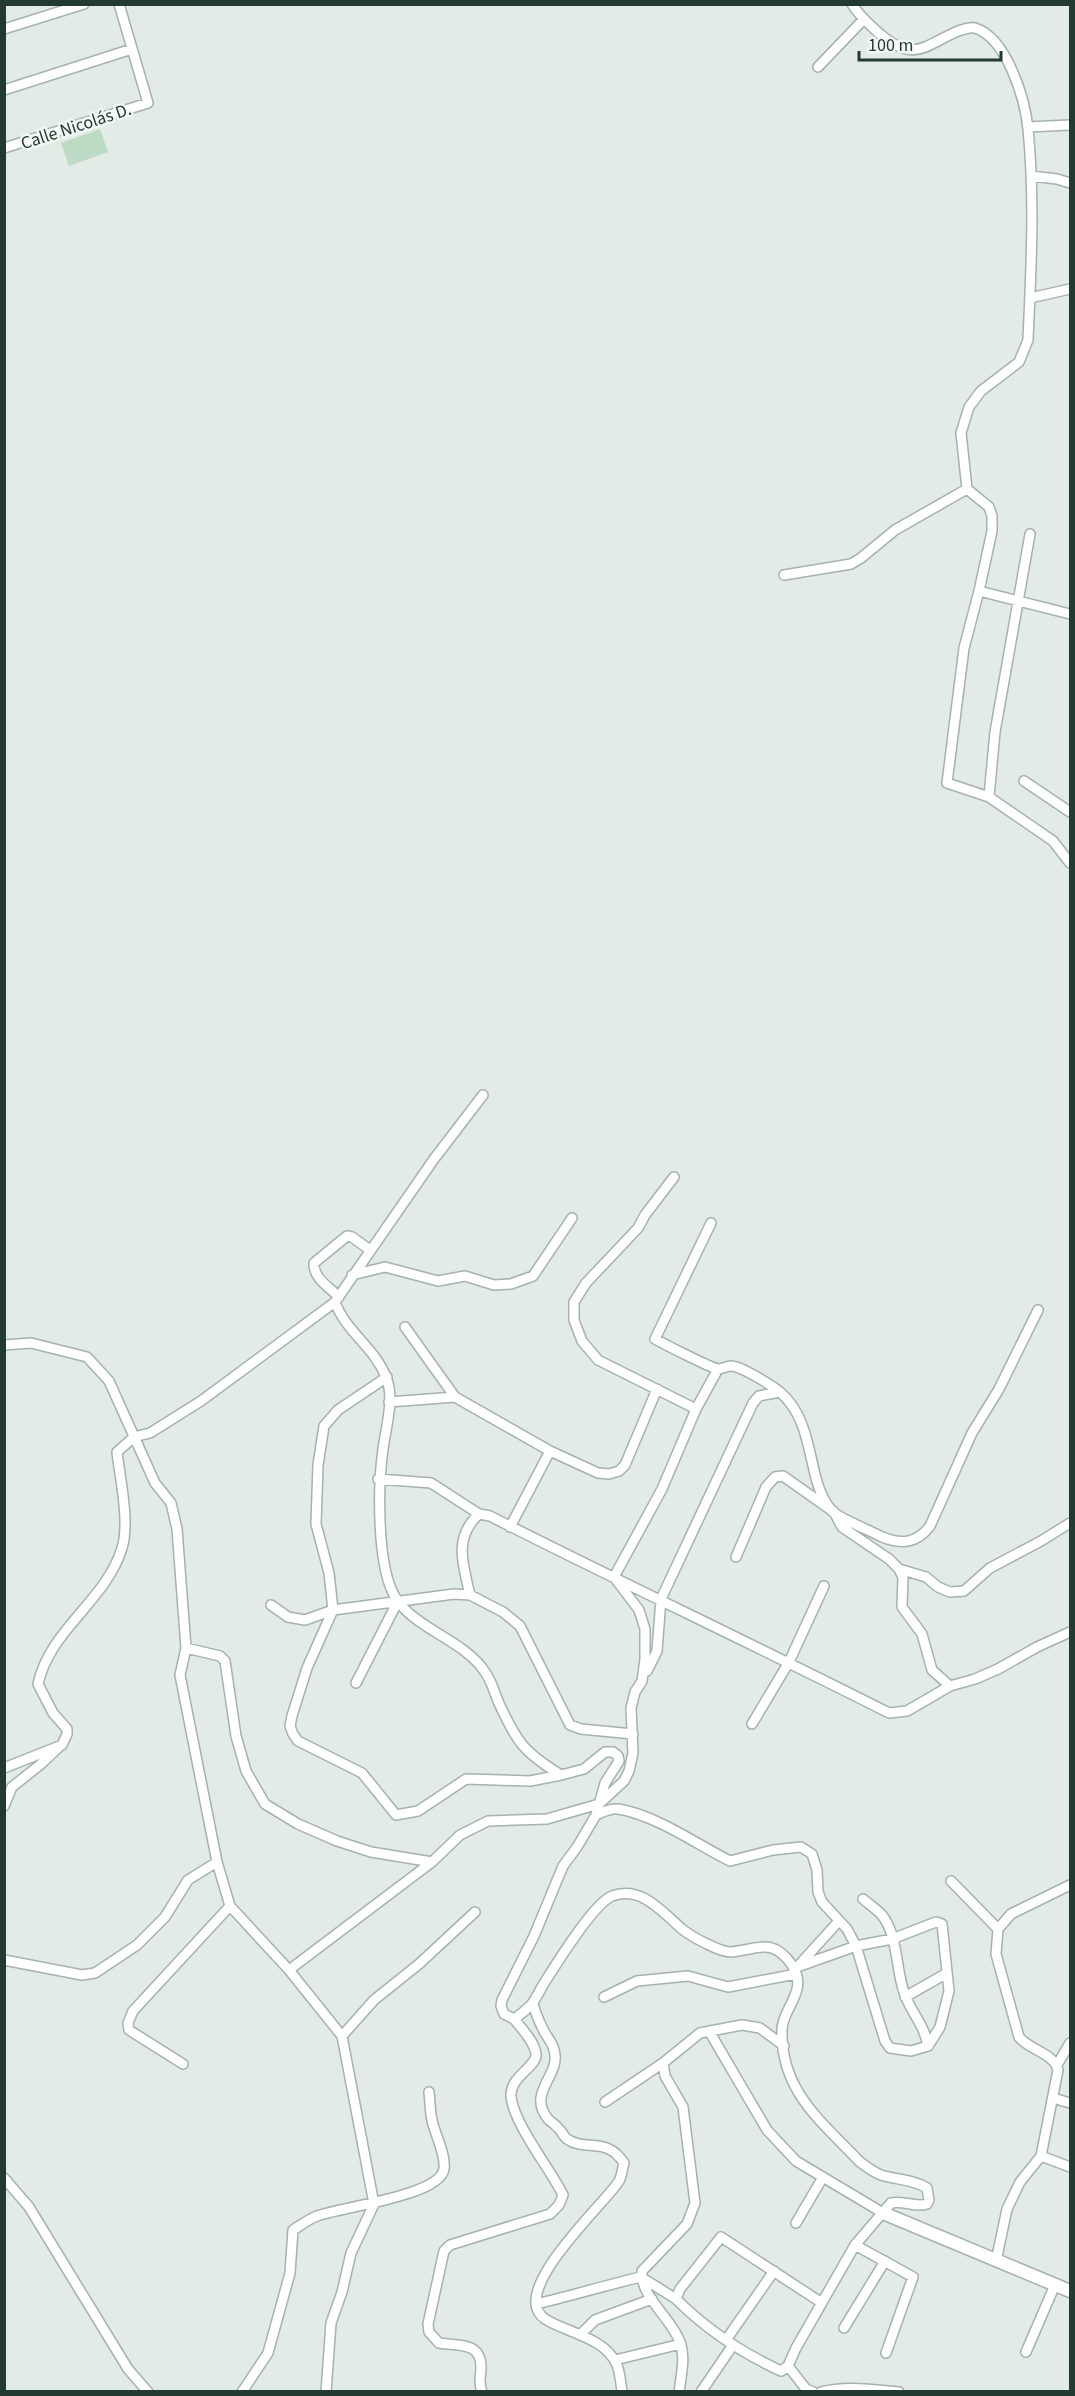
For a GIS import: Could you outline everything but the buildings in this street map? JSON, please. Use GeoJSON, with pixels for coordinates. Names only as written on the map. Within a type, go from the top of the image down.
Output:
{"type":"FeatureCollection","features":[{"type":"Feature","properties":{"kind":"street"},"geometry":{"type":"LineString","coordinates":[[4,29],[84,4]]}},
{"type":"Feature","properties":{"kind":"street"},"geometry":{"type":"LineString","coordinates":[[4,90],[132,49],[119,4]]}},
{"type":"Feature","properties":{"kind":"street"},"geometry":{"type":"LineString","coordinates":[[852,4],[864,20],[892,44],[911,51],[922,49],[964,29],[973,27],[986,33],[1000,46],[1009,62],[1028,127],[1030,176],[1028,340],[1019,362],[981,391],[969,407],[962,433],[967,489],[989,507],[992,516],[992,531],[964,648],[946,783],[989,797],[1053,841],[1071,863]]}},
{"type":"Feature","properties":{"kind":"street"},"geometry":{"type":"LineString","coordinates":[[818,67],[864,20]]}},
{"type":"Feature","properties":{"kind":"street","name":"Calle Nicolás D."},"geometry":{"type":"LineString","coordinates":[[4,148],[148,103],[132,49]]}},
{"type":"Feature","properties":{"kind":"street"},"geometry":{"type":"LineString","coordinates":[[1028,127],[1071,124]]}},
{"type":"Feature","properties":{"kind":"street"},"geometry":{"type":"LineString","coordinates":[[1030,176],[1071,183]]}},
{"type":"Feature","properties":{"kind":"street"},"geometry":{"type":"LineString","coordinates":[[1030,298],[1071,290]]}},
{"type":"Feature","properties":{"kind":"street"},"geometry":{"type":"LineString","coordinates":[[784,574],[851,564],[895,530],[967,489]]}},
{"type":"Feature","properties":{"kind":"street"},"geometry":{"type":"LineString","coordinates":[[989,797],[995,732],[1030,534]]}},
{"type":"Feature","properties":{"kind":"street"},"geometry":{"type":"LineString","coordinates":[[979,591],[1071,614]]}},
{"type":"Feature","properties":{"kind":"street"},"geometry":{"type":"LineString","coordinates":[[1024,781],[1071,812]]}},
{"type":"Feature","properties":{"kind":"street"},"geometry":{"type":"LineString","coordinates":[[4,1806],[12,1787],[62,1745],[67,1734],[67,1728],[53,1713],[38,1684],[40,1673],[56,1641],[105,1583],[122,1546],[124,1527],[117,1452],[134,1437],[150,1433],[201,1401],[337,1299],[483,1095]]}},
{"type":"Feature","properties":{"kind":"street"},"geometry":{"type":"LineString","coordinates":[[674,1177],[638,1228],[603,1264],[574,1302],[574,1320],[582,1341],[598,1360],[696,1409]]}},
{"type":"Feature","properties":{"kind":"street"},"geometry":{"type":"LineString","coordinates":[[352,1275],[385,1267],[438,1281],[465,1276],[494,1285],[511,1284],[532,1276],[572,1218]]}},
{"type":"Feature","properties":{"kind":"street"},"geometry":{"type":"LineString","coordinates":[[711,1223],[655,1340],[718,1369],[731,1366],[742,1369],[780,1392],[798,1415],[809,1442],[821,1491],[842,1527],[889,1559],[899,1569],[903,1577],[902,1607],[922,1634],[932,1670],[950,1686]]}},
{"type":"Feature","properties":{"kind":"street"},"geometry":{"type":"LineString","coordinates":[[370,1250],[347,1236],[314,1263],[314,1270],[337,1299],[339,1312],[355,1336],[376,1358],[387,1377],[389,1402],[378,1479],[380,1529],[389,1582],[398,1601],[422,1623],[473,1657],[486,1672],[510,1728],[521,1746],[535,1760],[561,1775]]}},
{"type":"Feature","properties":{"kind":"street"},"geometry":{"type":"LineString","coordinates":[[736,1557],[766,1487],[775,1477],[783,1476],[834,1512],[868,1530],[900,1543],[911,1542],[923,1535],[944,1498],[972,1433],[999,1389],[1038,1310]]}},
{"type":"Feature","properties":{"kind":"street"},"geometry":{"type":"LineString","coordinates":[[405,1327],[455,1397],[550,1451],[598,1473],[609,1474],[625,1466],[657,1389]]}},
{"type":"Feature","properties":{"kind":"street"},"geometry":{"type":"LineString","coordinates":[[4,1345],[31,1342],[87,1357],[110,1381],[156,1483],[171,1503],[177,1529],[186,1648],[180,1675],[217,1862],[230,1906],[289,1970],[342,2036],[374,2204],[351,2253],[342,2292],[331,2324],[326,2391]]}},
{"type":"Feature","properties":{"kind":"street"},"geometry":{"type":"LineString","coordinates":[[614,1578],[662,1489],[696,1409],[718,1369]]}},
{"type":"Feature","properties":{"kind":"street"},"geometry":{"type":"LineString","coordinates":[[387,1377],[338,1410],[324,1426],[318,1465],[316,1524],[329,1574],[333,1610],[307,1668],[292,1716],[290,1726],[293,1734],[298,1741],[362,1773],[396,1815],[418,1811],[466,1779],[530,1781],[561,1775],[584,1769],[605,1752],[613,1752],[619,1761],[605,1783],[596,1815],[563,1866],[534,1936],[501,2006],[504,2014],[514,2019],[531,2042],[536,2054],[534,2061],[513,2084],[511,2097],[536,2151],[563,2195],[559,2205],[550,2214],[450,2245],[444,2251],[428,2324],[429,2332],[439,2343],[464,2344],[472,2348],[481,2364],[479,2377],[482,2391]]}},
{"type":"Feature","properties":{"kind":"street"},"geometry":{"type":"LineString","coordinates":[[289,1970],[432,1862],[460,1835],[488,1821],[547,1820],[599,1804],[616,1789],[629,1771],[633,1753],[631,1708],[635,1692],[657,1651],[661,1599],[753,1403],[759,1396],[780,1392]]}},
{"type":"Feature","properties":{"kind":"street"},"geometry":{"type":"LineString","coordinates":[[389,1402],[455,1397]]}},
{"type":"Feature","properties":{"kind":"street"},"geometry":{"type":"LineString","coordinates":[[510,1527],[550,1451]]}},
{"type":"Feature","properties":{"kind":"street"},"geometry":{"type":"LineString","coordinates":[[378,1479],[431,1483],[479,1514],[490,1516],[890,1713],[907,1711],[950,1686],[998,1669],[1037,1647],[1071,1632]]}},
{"type":"Feature","properties":{"kind":"street"},"geometry":{"type":"LineString","coordinates":[[470,1594],[461,1550],[469,1523],[479,1514]]}},
{"type":"Feature","properties":{"kind":"street"},"geometry":{"type":"LineString","coordinates":[[899,1569],[926,1576],[938,1587],[950,1592],[964,1591],[990,1568],[1071,1523]]}},
{"type":"Feature","properties":{"kind":"street"},"geometry":{"type":"LineString","coordinates":[[614,1578],[639,1610],[645,1629],[642,1681]]}},
{"type":"Feature","properties":{"kind":"street"},"geometry":{"type":"LineString","coordinates":[[752,1724],[789,1662],[824,1586]]}},
{"type":"Feature","properties":{"kind":"street"},"geometry":{"type":"LineString","coordinates":[[271,1605],[288,1617],[305,1620],[333,1610],[454,1594],[470,1594],[503,1612],[520,1626],[570,1725],[581,1729],[633,1734]]}},
{"type":"Feature","properties":{"kind":"street"},"geometry":{"type":"LineString","coordinates":[[356,1683],[398,1601]]}},
{"type":"Feature","properties":{"kind":"street"},"geometry":{"type":"LineString","coordinates":[[186,1648],[220,1656],[225,1661],[236,1736],[246,1771],[265,1804],[298,1824],[337,1841],[370,1852],[432,1862]]}},
{"type":"Feature","properties":{"kind":"street"},"geometry":{"type":"LineString","coordinates":[[4,1768],[62,1745]]}},
{"type":"Feature","properties":{"kind":"street"},"geometry":{"type":"LineString","coordinates":[[596,1815],[617,1809],[633,1813],[681,1834],[730,1861],[773,1850],[801,1847],[812,1854],[817,1870],[818,1892],[822,1902],[838,1922],[847,1929],[856,1946],[885,2042],[890,2048],[911,2051],[928,2046],[940,2027],[949,1991],[942,1924],[936,1922],[892,1939],[856,1946],[796,1971],[728,1987],[688,1976],[662,1978],[638,1981],[604,1997]]}},
{"type":"Feature","properties":{"kind":"street"},"geometry":{"type":"LineString","coordinates":[[4,1960],[82,1975],[95,1973],[137,1945],[165,1917],[188,1880],[217,1862]]}},
{"type":"Feature","properties":{"kind":"street"},"geometry":{"type":"LineString","coordinates":[[951,1881],[998,1929]]}},
{"type":"Feature","properties":{"kind":"street"},"geometry":{"type":"LineString","coordinates":[[996,2261],[1007,2209],[1020,2182],[1041,2156],[1058,2070],[1057,2065],[1048,2057],[1023,2043],[1019,2037],[996,1954],[998,1929],[1011,1914],[1071,1885]]}},
{"type":"Feature","properties":{"kind":"street"},"geometry":{"type":"LineString","coordinates":[[514,2019],[533,2004],[557,1964],[594,1911],[612,1896],[632,1895],[654,1903],[687,1933],[717,1949],[731,1952],[761,1945],[771,1948],[788,1961],[796,1971],[798,1989],[782,2027],[789,2071],[804,2103],[860,2162],[879,2174],[927,2188],[929,2195],[927,2204],[920,2206],[896,2202],[886,2208],[855,2245],[788,2366],[781,2371],[729,2342],[697,2320],[676,2299],[642,2277],[536,2304]]}},
{"type":"Feature","properties":{"kind":"street"},"geometry":{"type":"LineString","coordinates":[[863,1899],[882,1915],[892,1939],[905,1997],[925,2030],[928,2046]]}},
{"type":"Feature","properties":{"kind":"street"},"geometry":{"type":"LineString","coordinates":[[183,2064],[129,2030],[128,2022],[133,2011],[230,1906]]}},
{"type":"Feature","properties":{"kind":"street"},"geometry":{"type":"LineString","coordinates":[[342,2036],[374,2000],[419,1964],[475,1912]]}},
{"type":"Feature","properties":{"kind":"street"},"geometry":{"type":"LineString","coordinates":[[796,1971],[838,1922]]}},
{"type":"Feature","properties":{"kind":"street"},"geometry":{"type":"LineString","coordinates":[[905,1997],[947,1973]]}},
{"type":"Feature","properties":{"kind":"street"},"geometry":{"type":"LineString","coordinates":[[533,2004],[538,2020],[554,2050],[555,2064],[541,2093],[542,2107],[548,2118],[559,2128],[564,2138],[604,2146],[617,2154],[624,2163],[620,2179],[574,2230],[557,2257],[535,2295],[536,2304],[542,2316],[557,2326],[581,2334],[615,2360],[622,2391]]}},
{"type":"Feature","properties":{"kind":"street"},"geometry":{"type":"LineString","coordinates":[[605,2102],[663,2063],[700,2033],[742,2025],[760,2028],[784,2046]]}},
{"type":"Feature","properties":{"kind":"street"},"geometry":{"type":"LineString","coordinates":[[710,2031],[767,2130],[796,2161],[883,2213],[1071,2291]]}},
{"type":"Feature","properties":{"kind":"street"},"geometry":{"type":"LineString","coordinates":[[1057,2065],[1071,2043]]}},
{"type":"Feature","properties":{"kind":"street"},"geometry":{"type":"LineString","coordinates":[[663,2063],[665,2076],[682,2107],[691,2160],[695,2203],[687,2224],[642,2271],[642,2277],[652,2299],[681,2344],[679,2391]]}},
{"type":"Feature","properties":{"kind":"street"},"geometry":{"type":"LineString","coordinates":[[242,2391],[267,2353],[290,2272],[293,2230],[318,2216],[374,2204],[439,2180],[444,2170],[432,2120],[429,2092]]}},
{"type":"Feature","properties":{"kind":"street"},"geometry":{"type":"LineString","coordinates":[[1053,2098],[1071,2103]]}},
{"type":"Feature","properties":{"kind":"street"},"geometry":{"type":"LineString","coordinates":[[1041,2156],[1071,2167]]}},
{"type":"Feature","properties":{"kind":"street"},"geometry":{"type":"LineString","coordinates":[[796,2223],[824,2177]]}},
{"type":"Feature","properties":{"kind":"street"},"geometry":{"type":"LineString","coordinates":[[4,2178],[29,2207],[128,2369],[148,2391]]}},
{"type":"Feature","properties":{"kind":"street"},"geometry":{"type":"LineString","coordinates":[[676,2299],[680,2289],[721,2236],[822,2303]]}},
{"type":"Feature","properties":{"kind":"street"},"geometry":{"type":"LineString","coordinates":[[855,2245],[913,2277],[886,2354]]}},
{"type":"Feature","properties":{"kind":"street"},"geometry":{"type":"LineString","coordinates":[[844,2328],[885,2261]]}},
{"type":"Feature","properties":{"kind":"street"},"geometry":{"type":"LineString","coordinates":[[701,2391],[774,2271]]}},
{"type":"Feature","properties":{"kind":"street"},"geometry":{"type":"LineString","coordinates":[[1026,2352],[1055,2285]]}},
{"type":"Feature","properties":{"kind":"street"},"geometry":{"type":"LineString","coordinates":[[581,2334],[595,2320],[652,2299]]}},
{"type":"Feature","properties":{"kind":"street"},"geometry":{"type":"LineString","coordinates":[[615,2360],[681,2344]]}},
{"type":"Feature","properties":{"kind":"street"},"geometry":{"type":"LineString","coordinates":[[788,2366],[806,2389],[813,2391]]}},
{"type":"Feature","properties":{"kind":"street"},"geometry":{"type":"LineString","coordinates":[[821,2391],[848,2386],[865,2390],[899,2391]]}},
{"type":"Feature","properties":{"kind":"green space"},"geometry":{"type":"Polygon","coordinates":[[[100,129],[108,152],[69,166],[61,143],[100,129]]]}}]}
